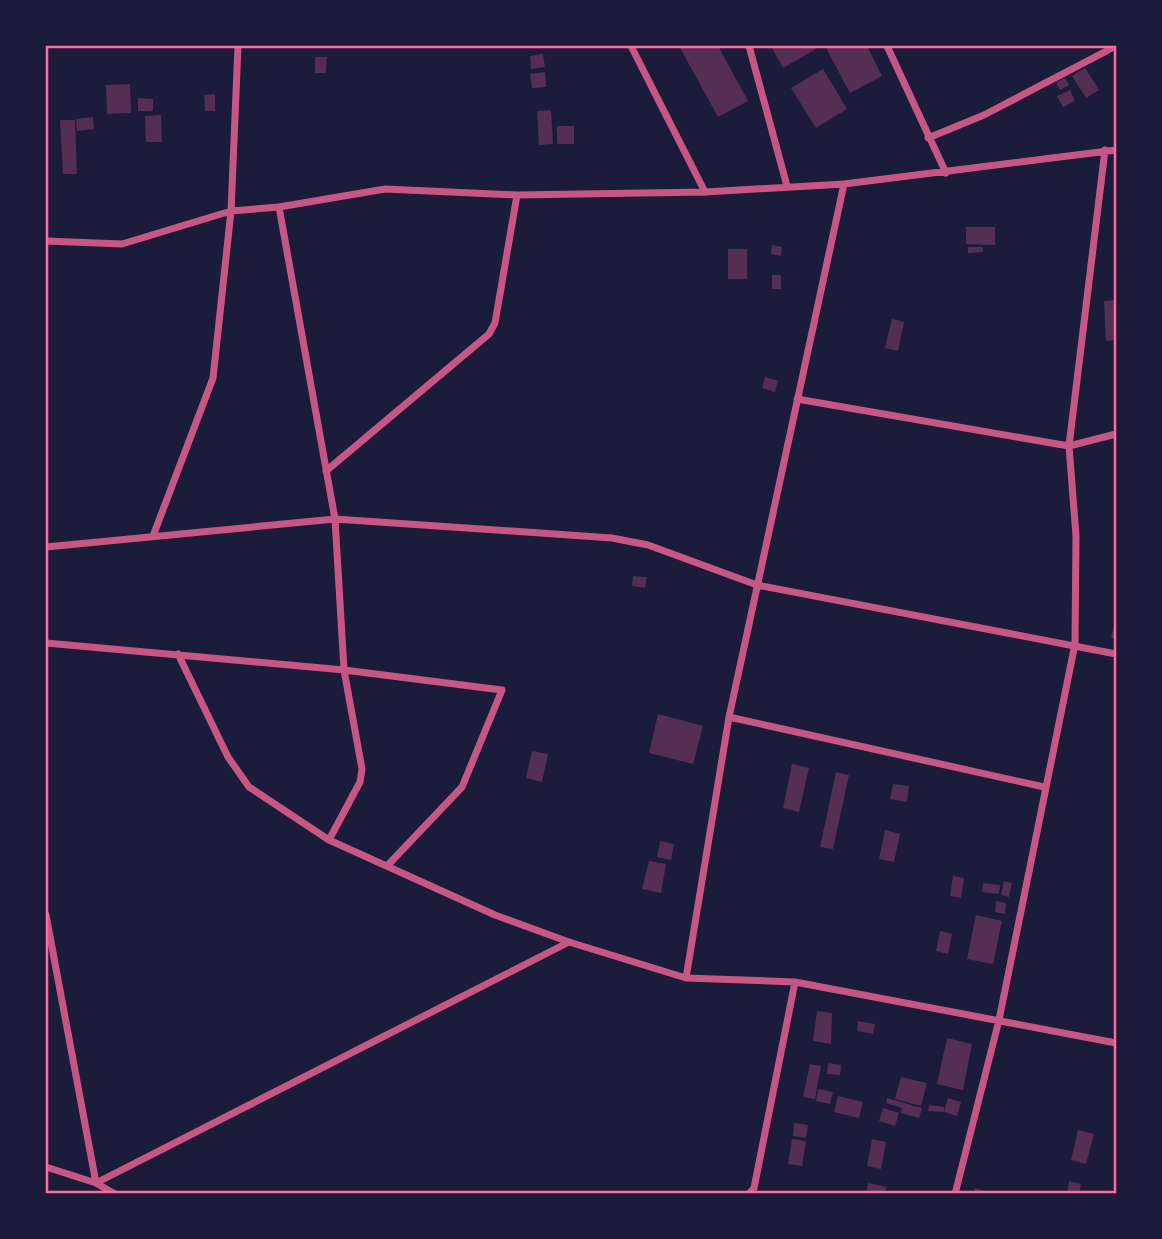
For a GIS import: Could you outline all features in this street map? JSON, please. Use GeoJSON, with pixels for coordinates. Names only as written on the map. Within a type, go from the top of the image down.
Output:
{"type":"FeatureCollection","features":[{"type":"Feature","properties":{"kind":"street"},"geometry":{"type":"LineString","coordinates":[[153,537],[213,378],[231,211],[238,46]]}},
{"type":"Feature","properties":{"kind":"street"},"geometry":{"type":"LineString","coordinates":[[631,46],[705,192]]}},
{"type":"Feature","properties":{"kind":"street"},"geometry":{"type":"LineString","coordinates":[[748,46],[787,186]]}},
{"type":"Feature","properties":{"kind":"street"},"geometry":{"type":"LineString","coordinates":[[887,46],[946,173]]}},
{"type":"Feature","properties":{"kind":"street"},"geometry":{"type":"LineString","coordinates":[[928,138],[984,115],[1116,46]]}},
{"type":"Feature","properties":{"kind":"street"},"geometry":{"type":"LineString","coordinates":[[955,1194],[999,1020],[1075,644],[1076,536],[1069,446],[1105,150]]}},
{"type":"Feature","properties":{"kind":"street"},"geometry":{"type":"LineString","coordinates":[[46,240],[122,244],[231,211],[279,207],[385,189],[517,195],[705,192],[844,184],[1116,150]]}},
{"type":"Feature","properties":{"kind":"street"},"geometry":{"type":"LineString","coordinates":[[686,978],[729,716],[844,184]]}},
{"type":"Feature","properties":{"kind":"street"},"geometry":{"type":"LineString","coordinates":[[326,471],[489,334],[495,323],[517,195]]}},
{"type":"Feature","properties":{"kind":"street"},"geometry":{"type":"LineString","coordinates":[[279,207],[335,519],[344,670],[362,769],[360,782],[329,840]]}},
{"type":"Feature","properties":{"kind":"street"},"geometry":{"type":"LineString","coordinates":[[797,398],[1069,446],[1116,434]]}},
{"type":"Feature","properties":{"kind":"street"},"geometry":{"type":"LineString","coordinates":[[46,547],[335,519],[612,538],[648,545],[757,586],[1075,644],[1116,654]]}},
{"type":"Feature","properties":{"kind":"street"},"geometry":{"type":"LineString","coordinates":[[46,643],[344,670],[502,690],[462,787],[387,866]]}},
{"type":"Feature","properties":{"kind":"street"},"geometry":{"type":"LineString","coordinates":[[178,654],[229,757],[249,787],[329,840],[495,915],[569,942],[686,978],[795,982],[1116,1043]]}},
{"type":"Feature","properties":{"kind":"street"},"geometry":{"type":"LineString","coordinates":[[729,716],[1044,787]]}},
{"type":"Feature","properties":{"kind":"street"},"geometry":{"type":"LineString","coordinates":[[46,915],[96,1183]]}},
{"type":"Feature","properties":{"kind":"street"},"geometry":{"type":"LineString","coordinates":[[96,1183],[569,942]]}},
{"type":"Feature","properties":{"kind":"street"},"geometry":{"type":"LineString","coordinates":[[749,1194],[754,1188],[795,982]]}},
{"type":"Feature","properties":{"kind":"street"},"geometry":{"type":"LineString","coordinates":[[46,1167],[96,1183],[115,1194]]}},
{"type":"Feature","properties":{"kind":"building"},"geometry":{"type":"Polygon","coordinates":[[[679,46],[718,46],[748,101],[718,117],[679,46]]]}},
{"type":"Feature","properties":{"kind":"building"},"geometry":{"type":"Polygon","coordinates":[[[771,46],[813,46],[816,49],[783,68],[771,46]]]}},
{"type":"Feature","properties":{"kind":"building"},"geometry":{"type":"Polygon","coordinates":[[[825,46],[867,46],[882,76],[850,93],[825,46]]]}},
{"type":"Feature","properties":{"kind":"building"},"geometry":{"type":"Polygon","coordinates":[[[543,54],[545,67],[531,69],[530,56],[543,54]]]}},
{"type":"Feature","properties":{"kind":"building"},"geometry":{"type":"Polygon","coordinates":[[[315,57],[327,57],[326,73],[315,73],[315,57]]]}},
{"type":"Feature","properties":{"kind":"building"},"geometry":{"type":"Polygon","coordinates":[[[1085,68],[1099,90],[1086,98],[1072,76],[1085,68]]]}},
{"type":"Feature","properties":{"kind":"building"},"geometry":{"type":"Polygon","coordinates":[[[823,69],[847,109],[816,128],[791,88],[823,69]]]}},
{"type":"Feature","properties":{"kind":"building"},"geometry":{"type":"Polygon","coordinates":[[[545,72],[546,87],[532,88],[530,74],[545,72]]]}},
{"type":"Feature","properties":{"kind":"building"},"geometry":{"type":"Polygon","coordinates":[[[1065,78],[1069,85],[1060,90],[1056,82],[1065,78]]]}},
{"type":"Feature","properties":{"kind":"building"},"geometry":{"type":"Polygon","coordinates":[[[130,84],[131,113],[107,114],[106,85],[130,84]]]}},
{"type":"Feature","properties":{"kind":"building"},"geometry":{"type":"Polygon","coordinates":[[[1070,90],[1075,101],[1063,107],[1057,96],[1070,90]]]}},
{"type":"Feature","properties":{"kind":"building"},"geometry":{"type":"Polygon","coordinates":[[[215,94],[215,111],[205,111],[204,95],[215,94]]]}},
{"type":"Feature","properties":{"kind":"building"},"geometry":{"type":"Polygon","coordinates":[[[138,98],[153,99],[153,111],[138,111],[138,98]]]}},
{"type":"Feature","properties":{"kind":"building"},"geometry":{"type":"Polygon","coordinates":[[[551,110],[553,144],[539,145],[537,111],[551,110]]]}},
{"type":"Feature","properties":{"kind":"building"},"geometry":{"type":"Polygon","coordinates":[[[161,115],[162,142],[146,142],[145,116],[161,115]]]}},
{"type":"Feature","properties":{"kind":"building"},"geometry":{"type":"Polygon","coordinates":[[[93,117],[94,129],[77,131],[76,119],[93,117]]]}},
{"type":"Feature","properties":{"kind":"building"},"geometry":{"type":"Polygon","coordinates":[[[60,120],[75,120],[77,174],[63,174],[60,120]]]}},
{"type":"Feature","properties":{"kind":"building"},"geometry":{"type":"Polygon","coordinates":[[[557,126],[574,126],[574,144],[557,144],[557,126]]]}},
{"type":"Feature","properties":{"kind":"building"},"geometry":{"type":"Polygon","coordinates":[[[966,227],[995,227],[995,245],[966,244],[966,227]]]}},
{"type":"Feature","properties":{"kind":"building"},"geometry":{"type":"Polygon","coordinates":[[[772,245],[782,247],[781,256],[771,254],[772,245]]]}},
{"type":"Feature","properties":{"kind":"building"},"geometry":{"type":"Polygon","coordinates":[[[968,247],[983,247],[983,252],[968,253],[968,247]]]}},
{"type":"Feature","properties":{"kind":"building"},"geometry":{"type":"Polygon","coordinates":[[[728,249],[747,249],[747,279],[728,279],[728,249]]]}},
{"type":"Feature","properties":{"kind":"building"},"geometry":{"type":"Polygon","coordinates":[[[772,275],[781,275],[781,289],[772,289],[772,275]]]}},
{"type":"Feature","properties":{"kind":"building"},"geometry":{"type":"Polygon","coordinates":[[[1116,300],[1116,340],[1106,341],[1104,301],[1116,300]]]}},
{"type":"Feature","properties":{"kind":"building"},"geometry":{"type":"Polygon","coordinates":[[[892,319],[904,322],[898,351],[885,348],[892,319]]]}},
{"type":"Feature","properties":{"kind":"building"},"geometry":{"type":"Polygon","coordinates":[[[765,377],[778,381],[775,392],[762,388],[765,377]]]}},
{"type":"Feature","properties":{"kind":"building"},"geometry":{"type":"Polygon","coordinates":[[[633,576],[647,577],[645,588],[632,586],[633,576]]]}},
{"type":"Feature","properties":{"kind":"building"},"geometry":{"type":"Polygon","coordinates":[[[1114,625],[1116,626],[1116,639],[1111,638],[1114,625]]]}},
{"type":"Feature","properties":{"kind":"building"},"geometry":{"type":"Polygon","coordinates":[[[658,714],[703,726],[693,764],[649,753],[658,714]]]}},
{"type":"Feature","properties":{"kind":"building"},"geometry":{"type":"Polygon","coordinates":[[[532,751],[548,754],[542,782],[526,778],[532,751]]]}},
{"type":"Feature","properties":{"kind":"building"},"geometry":{"type":"Polygon","coordinates":[[[792,764],[809,768],[799,812],[783,808],[792,764]]]}},
{"type":"Feature","properties":{"kind":"building"},"geometry":{"type":"Polygon","coordinates":[[[836,772],[849,775],[833,849],[820,847],[836,772]]]}},
{"type":"Feature","properties":{"kind":"building"},"geometry":{"type":"Polygon","coordinates":[[[893,784],[909,786],[907,802],[890,799],[893,784]]]}},
{"type":"Feature","properties":{"kind":"building"},"geometry":{"type":"Polygon","coordinates":[[[885,830],[900,834],[894,862],[879,859],[885,830]]]}},
{"type":"Feature","properties":{"kind":"building"},"geometry":{"type":"Polygon","coordinates":[[[660,841],[674,844],[671,860],[657,857],[660,841]]]}},
{"type":"Feature","properties":{"kind":"building"},"geometry":{"type":"Polygon","coordinates":[[[649,861],[666,864],[661,893],[642,889],[649,861]]]}},
{"type":"Feature","properties":{"kind":"building"},"geometry":{"type":"Polygon","coordinates":[[[953,876],[964,878],[961,898],[950,896],[953,876]]]}},
{"type":"Feature","properties":{"kind":"building"},"geometry":{"type":"Polygon","coordinates":[[[1004,881],[1012,883],[1009,897],[1001,895],[1004,881]]]}},
{"type":"Feature","properties":{"kind":"building"},"geometry":{"type":"Polygon","coordinates":[[[983,883],[1000,885],[999,894],[982,892],[983,883]]]}},
{"type":"Feature","properties":{"kind":"building"},"geometry":{"type":"Polygon","coordinates":[[[996,901],[1006,903],[1005,914],[995,912],[996,901]]]}},
{"type":"Feature","properties":{"kind":"building"},"geometry":{"type":"Polygon","coordinates":[[[976,915],[1002,921],[993,964],[967,959],[976,915]]]}},
{"type":"Feature","properties":{"kind":"building"},"geometry":{"type":"Polygon","coordinates":[[[940,931],[952,934],[948,954],[936,951],[940,931]]]}},
{"type":"Feature","properties":{"kind":"building"},"geometry":{"type":"Polygon","coordinates":[[[817,1011],[832,1013],[831,1044],[813,1041],[817,1011]]]}},
{"type":"Feature","properties":{"kind":"building"},"geometry":{"type":"Polygon","coordinates":[[[858,1021],[875,1024],[873,1034],[857,1031],[858,1021]]]}},
{"type":"Feature","properties":{"kind":"building"},"geometry":{"type":"Polygon","coordinates":[[[947,1038],[972,1044],[963,1090],[937,1084],[947,1038]]]}},
{"type":"Feature","properties":{"kind":"building"},"geometry":{"type":"Polygon","coordinates":[[[828,1063],[841,1065],[840,1075],[827,1074],[828,1063]]]}},
{"type":"Feature","properties":{"kind":"building"},"geometry":{"type":"Polygon","coordinates":[[[810,1064],[821,1066],[815,1099],[803,1097],[810,1064]]]}},
{"type":"Feature","properties":{"kind":"building"},"geometry":{"type":"Polygon","coordinates":[[[901,1077],[927,1083],[921,1106],[895,1099],[901,1077]]]}},
{"type":"Feature","properties":{"kind":"building"},"geometry":{"type":"Polygon","coordinates":[[[818,1089],[833,1092],[830,1104],[816,1101],[818,1089]]]}},
{"type":"Feature","properties":{"kind":"building"},"geometry":{"type":"Polygon","coordinates":[[[838,1096],[863,1102],[859,1118],[834,1112],[838,1096]]]}},
{"type":"Feature","properties":{"kind":"building"},"geometry":{"type":"Polygon","coordinates":[[[887,1098],[922,1108],[919,1118],[901,1113],[902,1108],[886,1103],[887,1098]]]}},
{"type":"Feature","properties":{"kind":"building"},"geometry":{"type":"Polygon","coordinates":[[[948,1098],[961,1102],[957,1116],[944,1112],[948,1098]]]}},
{"type":"Feature","properties":{"kind":"building"},"geometry":{"type":"Polygon","coordinates":[[[929,1105],[944,1107],[944,1112],[928,1111],[929,1105]]]}},
{"type":"Feature","properties":{"kind":"building"},"geometry":{"type":"Polygon","coordinates":[[[883,1108],[899,1113],[895,1126],[879,1121],[883,1108]]]}},
{"type":"Feature","properties":{"kind":"building"},"geometry":{"type":"Polygon","coordinates":[[[794,1123],[808,1125],[806,1138],[793,1136],[794,1123]]]}},
{"type":"Feature","properties":{"kind":"building"},"geometry":{"type":"Polygon","coordinates":[[[1078,1130],[1094,1134],[1086,1164],[1071,1160],[1078,1130]]]}},
{"type":"Feature","properties":{"kind":"building"},"geometry":{"type":"Polygon","coordinates":[[[792,1139],[806,1141],[802,1166],[788,1164],[792,1139]]]}},
{"type":"Feature","properties":{"kind":"building"},"geometry":{"type":"Polygon","coordinates":[[[872,1139],[886,1142],[881,1169],[867,1166],[872,1139]]]}},
{"type":"Feature","properties":{"kind":"building"},"geometry":{"type":"Polygon","coordinates":[[[1069,1181],[1081,1184],[1079,1194],[1067,1194],[1069,1181]]]}},
{"type":"Feature","properties":{"kind":"building"},"geometry":{"type":"Polygon","coordinates":[[[868,1183],[886,1187],[885,1194],[866,1194],[868,1183]]]}},
{"type":"Feature","properties":{"kind":"building"},"geometry":{"type":"Polygon","coordinates":[[[975,1188],[991,1193],[991,1194],[974,1194],[975,1188]]]}}]}
